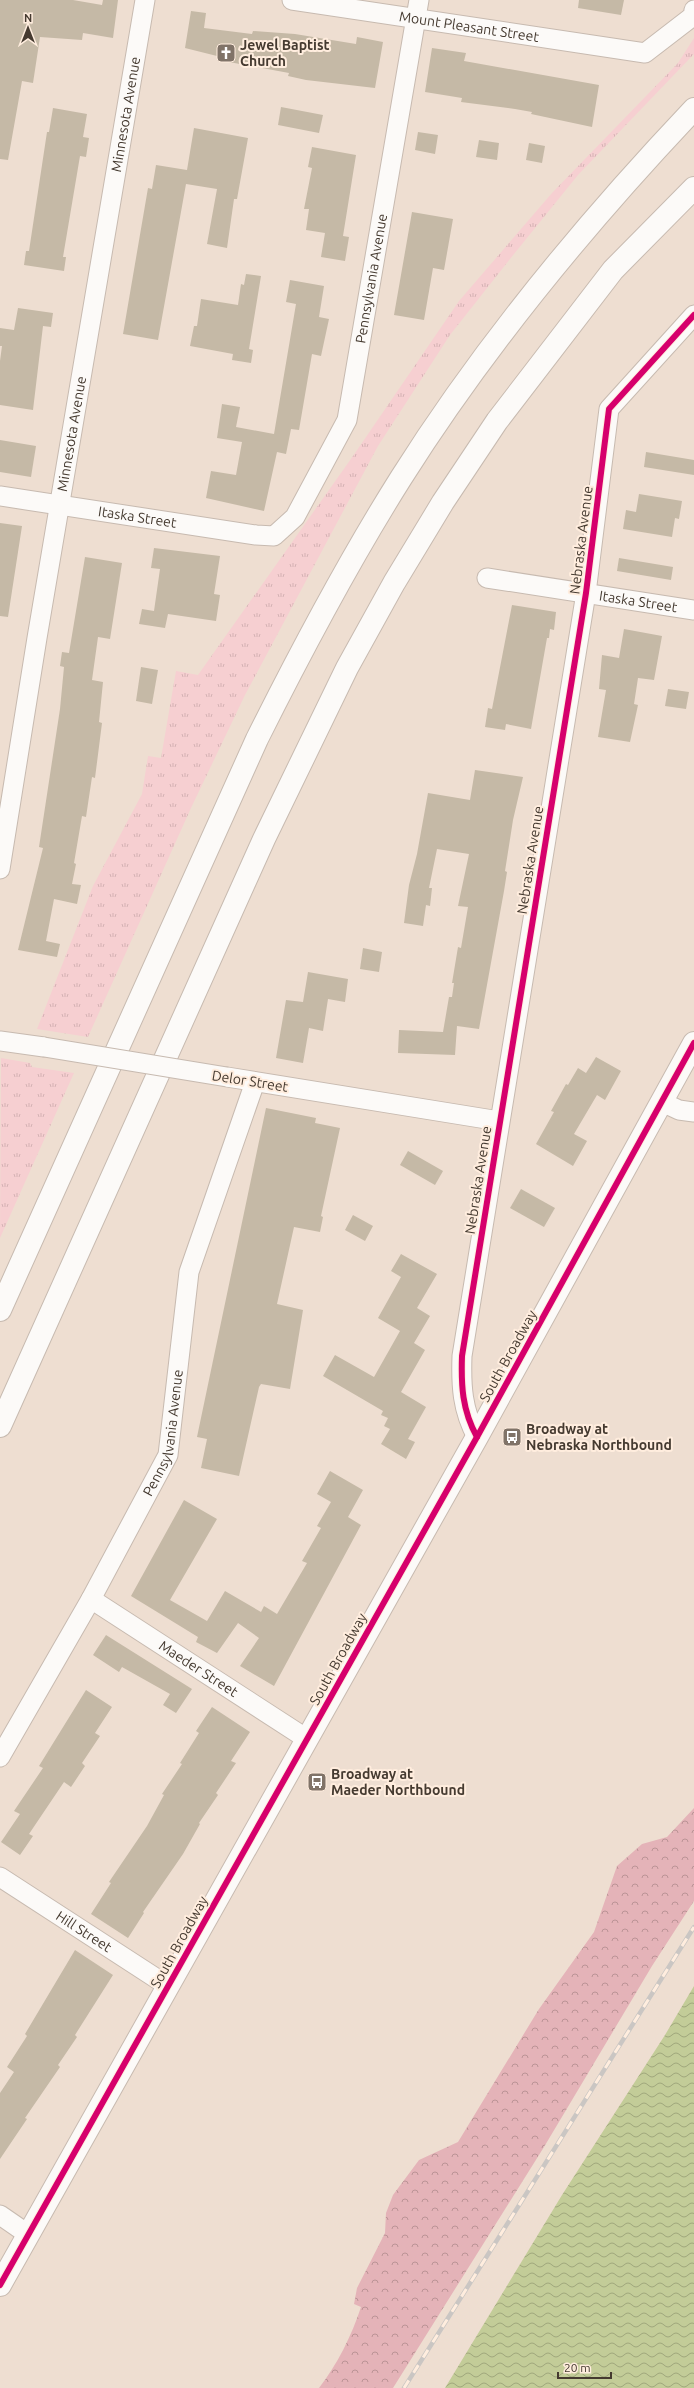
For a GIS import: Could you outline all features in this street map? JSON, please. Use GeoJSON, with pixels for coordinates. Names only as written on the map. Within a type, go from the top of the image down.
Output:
{"type":"FeatureCollection","features":[{"type":"Feature","properties":{"kind":"main road"},"geometry":{"type":"LineString","coordinates":[[0,1310],[258,739],[302,648],[350,563],[406,470],[516,315],[578,238],[694,108]]}},
{"type":"Feature","properties":{"kind":"main road"},"geometry":{"type":"LineString","coordinates":[[0,1426],[304,752],[346,668],[443,502],[497,421],[613,270],[694,188]]}},
{"type":"Feature","properties":{"kind":"main road","name":"South Broadway"},"geometry":{"type":"LineString","coordinates":[[0,2285],[477,1436],[694,1043]]}},
{"type":"Feature","properties":{"kind":"street","name":"Minnesota Avenue"},"geometry":{"type":"LineString","coordinates":[[0,869],[59,505],[145,0]]}},
{"type":"Feature","properties":{"kind":"street","name":"Mount Pleasant Street"},"geometry":{"type":"LineString","coordinates":[[292,0],[645,53],[693,16],[694,10]]}},
{"type":"Feature","properties":{"kind":"street","name":"Pennsylvania Avenue"},"geometry":{"type":"LineString","coordinates":[[274,536],[295,516],[347,420],[419,0]]}},
{"type":"Feature","properties":{"kind":"street","name":"Nebraska Avenue"},"geometry":{"type":"LineString","coordinates":[[477,1436],[469,1423],[463,1404],[462,1356],[586,593],[609,409],[694,315]]}},
{"type":"Feature","properties":{"kind":"street","name":"Itaska Street"},"geometry":{"type":"LineString","coordinates":[[0,496],[193,526],[274,536]]}},
{"type":"Feature","properties":{"kind":"street","name":"Itaska Street"},"geometry":{"type":"LineString","coordinates":[[487,578],[694,610]]}},
{"type":"Feature","properties":{"kind":"street","name":"Delor Street"},"geometry":{"type":"LineString","coordinates":[[0,1041],[500,1121]]}},
{"type":"Feature","properties":{"kind":"street","name":"Pennsylvania Avenue"},"geometry":{"type":"LineString","coordinates":[[0,1757],[91,1599],[168,1456],[189,1272],[255,1082]]}},
{"type":"Feature","properties":{"kind":"street"},"geometry":{"type":"LineString","coordinates":[[662,1102],[679,1110],[694,1112]]}},
{"type":"Feature","properties":{"kind":"street","name":"Maeder Street"},"geometry":{"type":"LineString","coordinates":[[91,1599],[307,1739]]}},
{"type":"Feature","properties":{"kind":"street","name":"Hill Street"},"geometry":{"type":"LineString","coordinates":[[0,1877],[168,1986]]}},
{"type":"Feature","properties":{"kind":"street"},"geometry":{"type":"LineString","coordinates":[[0,2215],[29,2234]]}},
{"type":"Feature","properties":{"kind":"green space"},"geometry":{"type":"Polygon","coordinates":[[[694,38],[694,54],[578,175],[450,335],[378,446],[245,695],[191,808],[88,1037],[37,1029],[93,886],[142,794],[148,756],[161,758],[176,671],[198,675],[353,456],[459,301],[552,193],[678,63],[694,38]]]}},
{"type":"Feature","properties":{"kind":"green space"},"geometry":{"type":"Polygon","coordinates":[[[1,1058],[30,1063],[32,1067],[74,1073],[0,1238],[1,1058]]]}},
{"type":"Feature","properties":{"kind":"green space"},"geometry":{"type":"Polygon","coordinates":[[[694,1808],[694,1901],[652,1966],[544,2147],[393,2388],[319,2388],[338,2360],[349,2339],[361,2307],[354,2304],[357,2288],[385,2233],[386,2213],[393,2195],[419,2160],[458,2142],[539,2009],[594,1932],[617,1866],[642,1844],[667,1837],[694,1808]]]}},
{"type":"Feature","properties":{"kind":"water"},"geometry":{"type":"Polygon","coordinates":[[[694,1986],[694,2388],[445,2388],[562,2195],[665,2035],[694,1986]]]}},
{"type":"Feature","properties":{"kind":"building"},"geometry":{"type":"Polygon","coordinates":[[[0,0],[73,0],[102,5],[103,0],[118,0],[113,38],[83,33],[82,40],[40,37],[33,83],[22,81],[8,160],[0,159],[0,0]]]}},
{"type":"Feature","properties":{"kind":"building"},"geometry":{"type":"Polygon","coordinates":[[[579,0],[624,0],[621,15],[578,8],[579,0]]]}},
{"type":"Feature","properties":{"kind":"building"},"geometry":{"type":"Polygon","coordinates":[[[191,11],[206,13],[204,28],[252,34],[253,31],[295,34],[356,44],[357,37],[383,42],[375,88],[306,80],[288,76],[289,73],[229,62],[229,59],[185,48],[191,11]]]}},
{"type":"Feature","properties":{"kind":"building"},"geometry":{"type":"Polygon","coordinates":[[[432,48],[466,53],[464,61],[599,85],[592,127],[531,114],[532,112],[461,102],[462,98],[425,92],[432,48]]]}},
{"type":"Feature","properties":{"kind":"building"},"geometry":{"type":"Polygon","coordinates":[[[281,107],[323,115],[319,133],[278,125],[281,107]]]}},
{"type":"Feature","properties":{"kind":"building"},"geometry":{"type":"Polygon","coordinates":[[[53,108],[87,114],[83,137],[89,138],[86,157],[80,156],[63,257],[66,257],[64,271],[24,265],[26,251],[29,251],[47,132],[49,132],[53,108]]]}},
{"type":"Feature","properties":{"kind":"building"},"geometry":{"type":"Polygon","coordinates":[[[194,128],[248,138],[237,199],[234,199],[227,248],[207,244],[217,189],[186,184],[158,340],[123,334],[148,188],[152,189],[156,165],[187,170],[194,128]]]}},
{"type":"Feature","properties":{"kind":"building"},"geometry":{"type":"Polygon","coordinates":[[[418,132],[438,135],[435,154],[415,150],[418,132]]]}},
{"type":"Feature","properties":{"kind":"building"},"geometry":{"type":"Polygon","coordinates":[[[479,140],[499,143],[497,160],[476,157],[479,140]]]}},
{"type":"Feature","properties":{"kind":"building"},"geometry":{"type":"Polygon","coordinates":[[[529,143],[545,146],[542,163],[526,160],[529,143]]]}},
{"type":"Feature","properties":{"kind":"building"},"geometry":{"type":"Polygon","coordinates":[[[312,147],[356,155],[343,236],[349,237],[345,261],[321,257],[325,233],[306,230],[309,209],[304,209],[312,168],[308,167],[312,147]]]}},
{"type":"Feature","properties":{"kind":"building"},"geometry":{"type":"Polygon","coordinates":[[[412,212],[453,219],[444,270],[433,268],[424,320],[394,315],[412,212]]]}},
{"type":"Feature","properties":{"kind":"building"},"geometry":{"type":"Polygon","coordinates":[[[246,274],[261,276],[249,349],[253,350],[251,363],[232,360],[233,354],[190,346],[194,326],[197,326],[201,299],[238,305],[241,284],[244,285],[246,274]]]}},
{"type":"Feature","properties":{"kind":"building"},"geometry":{"type":"Polygon","coordinates":[[[290,280],[324,286],[319,317],[329,319],[321,356],[312,354],[299,430],[291,429],[286,454],[277,452],[264,511],[206,498],[211,471],[236,475],[242,442],[217,438],[222,404],[240,407],[236,427],[274,434],[296,304],[286,302],[290,280]]]}},
{"type":"Feature","properties":{"kind":"building"},"geometry":{"type":"Polygon","coordinates":[[[18,308],[53,313],[51,327],[43,326],[33,410],[0,405],[0,361],[2,346],[0,346],[0,328],[14,330],[18,308]]]}},
{"type":"Feature","properties":{"kind":"building"},"geometry":{"type":"Polygon","coordinates":[[[0,440],[36,446],[31,477],[0,472],[0,440]]]}},
{"type":"Feature","properties":{"kind":"building"},"geometry":{"type":"Polygon","coordinates":[[[646,452],[694,460],[694,475],[644,467],[646,452]]]}},
{"type":"Feature","properties":{"kind":"building"},"geometry":{"type":"Polygon","coordinates":[[[639,494],[682,501],[679,519],[675,518],[672,537],[623,529],[626,510],[636,512],[639,494]]]}},
{"type":"Feature","properties":{"kind":"building"},"geometry":{"type":"Polygon","coordinates":[[[0,523],[22,526],[8,617],[0,616],[0,523]]]}},
{"type":"Feature","properties":{"kind":"building"},"geometry":{"type":"Polygon","coordinates":[[[154,548],[220,556],[214,594],[220,595],[216,621],[168,614],[165,628],[139,624],[142,609],[154,611],[160,569],[151,568],[154,548]]]}},
{"type":"Feature","properties":{"kind":"building"},"geometry":{"type":"Polygon","coordinates":[[[85,557],[122,563],[110,639],[98,637],[92,680],[103,682],[99,722],[102,723],[95,778],[92,777],[86,817],[82,816],[74,863],[76,864],[72,884],[81,885],[77,904],[54,899],[46,941],[60,944],[57,957],[18,950],[43,848],[39,847],[60,709],[64,667],[60,666],[62,652],[69,653],[85,557]]]}},
{"type":"Feature","properties":{"kind":"building"},"geometry":{"type":"Polygon","coordinates":[[[619,558],[673,567],[671,580],[617,571],[619,558]]]}},
{"type":"Feature","properties":{"kind":"building"},"geometry":{"type":"Polygon","coordinates":[[[512,605],[556,612],[554,630],[550,629],[549,638],[547,638],[531,729],[506,724],[505,730],[485,727],[488,708],[492,709],[512,605]]]}},
{"type":"Feature","properties":{"kind":"building"},"geometry":{"type":"Polygon","coordinates":[[[624,629],[662,636],[654,680],[638,678],[634,704],[638,705],[630,742],[598,737],[606,690],[599,689],[602,655],[619,658],[624,629]]]}},
{"type":"Feature","properties":{"kind":"building"},"geometry":{"type":"Polygon","coordinates":[[[141,667],[158,670],[152,704],[136,701],[141,667]]]}},
{"type":"Feature","properties":{"kind":"building"},"geometry":{"type":"Polygon","coordinates":[[[668,689],[689,692],[686,709],[665,706],[668,689]]]}},
{"type":"Feature","properties":{"kind":"building"},"geometry":{"type":"Polygon","coordinates":[[[475,770],[523,777],[513,820],[505,871],[507,872],[504,891],[479,1029],[457,1026],[455,1055],[398,1053],[399,1030],[443,1032],[449,997],[452,997],[454,983],[452,983],[458,947],[461,948],[468,907],[458,906],[469,854],[437,849],[429,888],[432,888],[430,906],[426,905],[423,926],[404,923],[409,885],[417,854],[428,793],[470,800],[475,770]]]}},
{"type":"Feature","properties":{"kind":"building"},"geometry":{"type":"Polygon","coordinates":[[[363,948],[382,952],[379,972],[360,969],[363,948]]]}},
{"type":"Feature","properties":{"kind":"building"},"geometry":{"type":"Polygon","coordinates":[[[308,972],[348,979],[345,1002],[328,999],[323,1031],[309,1028],[303,1063],[276,1058],[286,1000],[303,1002],[308,972]]]}},
{"type":"Feature","properties":{"kind":"building"},"geometry":{"type":"Polygon","coordinates":[[[596,1057],[621,1071],[605,1100],[597,1095],[574,1134],[587,1141],[573,1166],[536,1144],[554,1112],[551,1111],[566,1084],[568,1085],[578,1068],[586,1073],[596,1057]]]}},
{"type":"Feature","properties":{"kind":"building"},"geometry":{"type":"Polygon","coordinates":[[[266,1108],[316,1118],[315,1123],[340,1128],[321,1216],[323,1217],[320,1232],[294,1227],[277,1304],[303,1310],[290,1389],[261,1384],[259,1387],[239,1476],[201,1468],[207,1439],[197,1437],[266,1108]]]}},
{"type":"Feature","properties":{"kind":"building"},"geometry":{"type":"Polygon","coordinates":[[[408,1151],[443,1171],[435,1185],[400,1165],[408,1151]]]}},
{"type":"Feature","properties":{"kind":"building"},"geometry":{"type":"Polygon","coordinates":[[[521,1189],[555,1208],[544,1227],[510,1208],[521,1189]]]}},
{"type":"Feature","properties":{"kind":"building"},"geometry":{"type":"Polygon","coordinates":[[[353,1215],[373,1226],[365,1241],[345,1230],[353,1215]]]}},
{"type":"Feature","properties":{"kind":"building"},"geometry":{"type":"Polygon","coordinates":[[[401,1254],[437,1274],[417,1308],[430,1316],[414,1343],[425,1350],[401,1392],[426,1407],[408,1439],[415,1442],[406,1459],[381,1444],[390,1429],[384,1426],[388,1418],[381,1415],[383,1411],[323,1376],[335,1355],[374,1377],[400,1331],[378,1318],[401,1277],[391,1271],[401,1254]]]}},
{"type":"Feature","properties":{"kind":"building"},"geometry":{"type":"Polygon","coordinates":[[[330,1471],[363,1490],[348,1517],[361,1525],[274,1686],[240,1666],[259,1638],[238,1623],[217,1653],[196,1642],[198,1637],[131,1596],[184,1500],[217,1519],[170,1600],[207,1621],[225,1591],[261,1612],[264,1606],[277,1614],[307,1563],[302,1561],[321,1528],[317,1526],[331,1502],[317,1494],[330,1471]]]}},
{"type":"Feature","properties":{"kind":"building"},"geometry":{"type":"Polygon","coordinates":[[[106,1635],[192,1689],[176,1713],[163,1705],[170,1694],[122,1667],[119,1672],[93,1655],[106,1635]]]}},
{"type":"Feature","properties":{"kind":"building"},"geometry":{"type":"Polygon","coordinates":[[[86,1690],[112,1707],[95,1733],[100,1736],[82,1763],[85,1766],[71,1787],[64,1782],[29,1834],[33,1836],[20,1855],[1,1842],[20,1814],[14,1811],[43,1768],[39,1766],[86,1690]]]}},
{"type":"Feature","properties":{"kind":"building"},"geometry":{"type":"Polygon","coordinates":[[[212,1707],[250,1732],[231,1761],[236,1763],[216,1793],[218,1795],[199,1823],[200,1824],[183,1854],[143,1912],[144,1913],[128,1938],[91,1914],[111,1883],[109,1882],[147,1826],[164,1795],[162,1794],[182,1764],[180,1763],[199,1733],[196,1731],[212,1707]]]}},
{"type":"Feature","properties":{"kind":"building"},"geometry":{"type":"Polygon","coordinates":[[[75,1950],[113,1975],[75,2035],[77,2037],[58,2065],[60,2067],[25,2118],[27,2119],[0,2159],[0,2093],[14,2072],[7,2067],[27,2036],[25,2034],[75,1950]]]}},
{"type":"Feature","properties":{"kind":"railway"},"geometry":{"type":"LineString","coordinates":[[404,2388],[694,1927]]}},
{"type":"Feature","properties":{"kind":"cycle path"},"geometry":{"type":"LineString","coordinates":[[477,1437],[465,1407],[462,1387],[462,1356],[586,593],[609,409],[694,315]]}},
{"type":"Feature","properties":{"kind":"cycle path"},"geometry":{"type":"LineString","coordinates":[[0,2285],[477,1437],[694,1043]]}},
{"type":"Feature","properties":{"kind":"place","name":"Jewel Baptist Church"},"geometry":{"type":"Point","coordinates":[226,53]}},
{"type":"Feature","properties":{"kind":"place","name":"Broadway at Nebraska Northbound"},"geometry":{"type":"Point","coordinates":[512,1437]}},
{"type":"Feature","properties":{"kind":"place","name":"Broadway at Maeder Northbound"},"geometry":{"type":"Point","coordinates":[317,1782]}}]}
